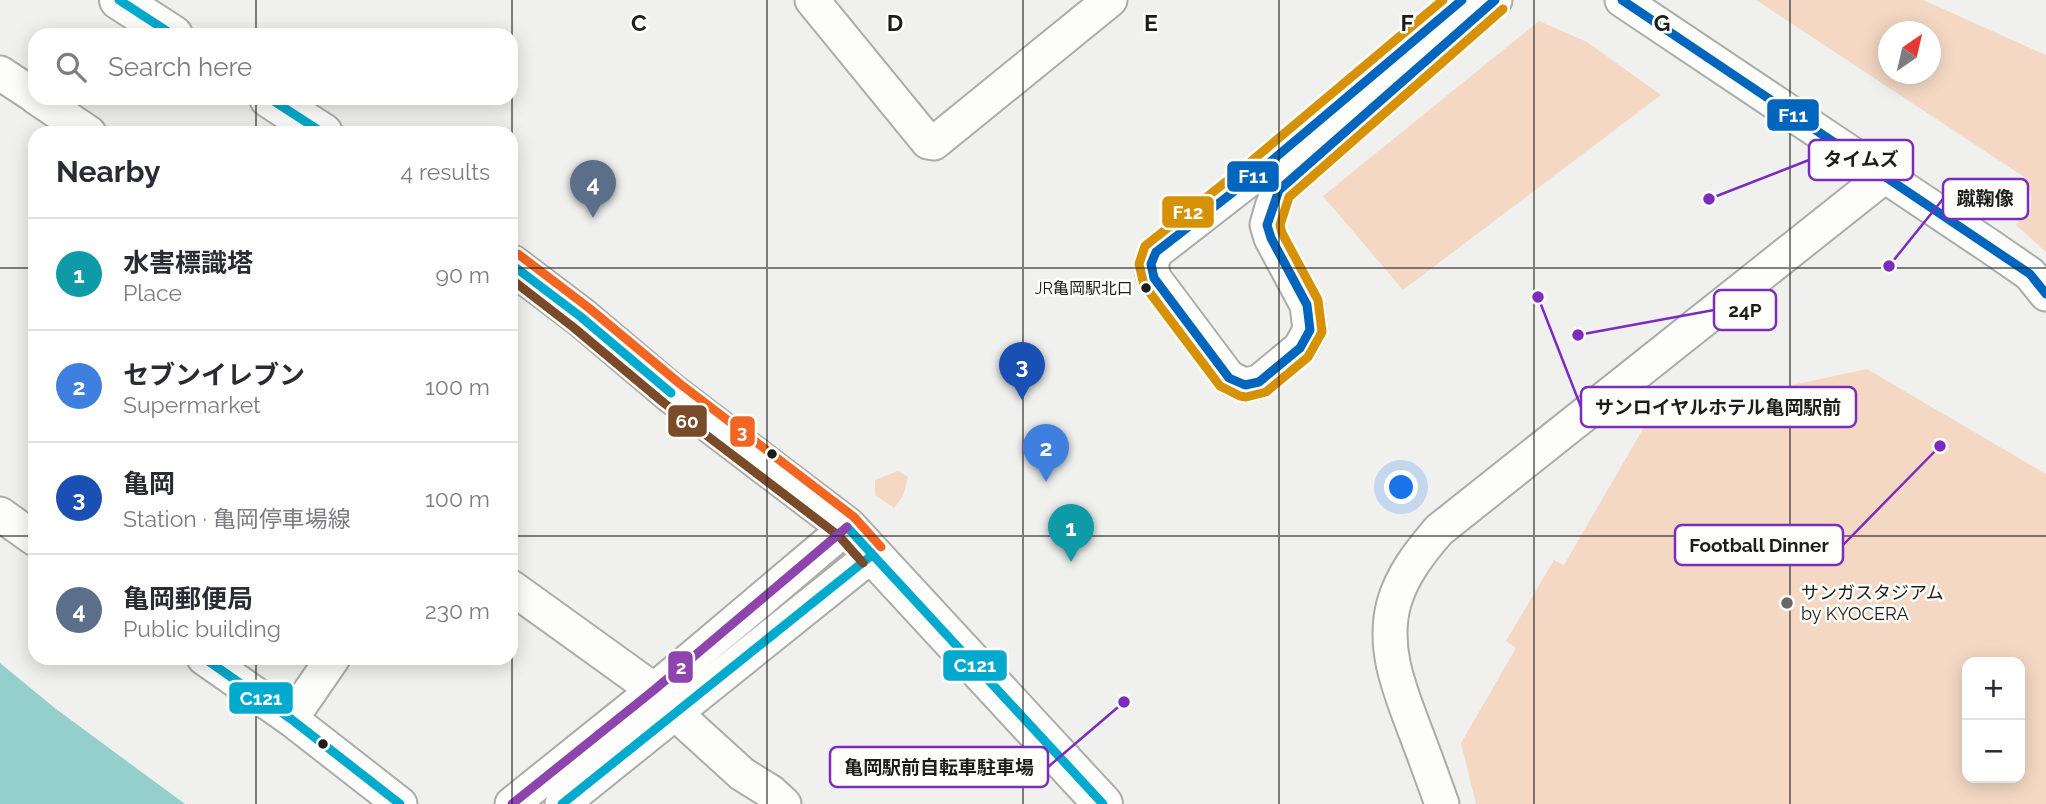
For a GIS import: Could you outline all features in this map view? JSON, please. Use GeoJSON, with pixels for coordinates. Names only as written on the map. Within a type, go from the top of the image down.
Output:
{"type":"FeatureCollection","features":[{"type":"Feature","properties":{"kind":"main road"},"geometry":{"type":"LineString","coordinates":[[119,0],[162,28]]}},
{"type":"Feature","properties":{"kind":"main road"},"geometry":{"type":"LineString","coordinates":[[281,105],[312,126]]}},
{"type":"Feature","properties":{"kind":"main road"},"geometry":{"type":"LineString","coordinates":[[518,269],[581,317],[671,393],[847,527],[1103,804]]}},
{"type":"Feature","properties":{"kind":"street"},"geometry":{"type":"LineString","coordinates":[[812,0],[928,142],[934,143],[1110,0]]}},
{"type":"Feature","properties":{"kind":"street"},"geometry":{"type":"LineString","coordinates":[[1462,0],[1250,179],[1156,252],[1151,264],[1154,278],[1229,378],[1245,385],[1259,382],[1300,348],[1310,330],[1307,305],[1271,238],[1267,225],[1279,190],[1495,0]]}},
{"type":"Feature","properties":{"kind":"street"},"geometry":{"type":"LineString","coordinates":[[1622,0],[2030,274],[2046,294]]}},
{"type":"Feature","properties":{"kind":"street"},"geometry":{"type":"LineString","coordinates":[[0,73],[28,92]]}},
{"type":"Feature","properties":{"kind":"street"},"geometry":{"type":"LineString","coordinates":[[48,105],[79,126]]}},
{"type":"Feature","properties":{"kind":"street"},"geometry":{"type":"LineString","coordinates":[[1442,804],[1397,681],[1391,654],[1394,603],[1420,552],[1439,530],[1886,175]]}},
{"type":"Feature","properties":{"kind":"street"},"geometry":{"type":"LineString","coordinates":[[0,514],[28,534]]}},
{"type":"Feature","properties":{"kind":"street"},"geometry":{"type":"LineString","coordinates":[[562,804],[847,527]]}},
{"type":"Feature","properties":{"kind":"street"},"geometry":{"type":"LineString","coordinates":[[512,804],[665,701],[872,555]]}},
{"type":"Feature","properties":{"kind":"street"},"geometry":{"type":"LineString","coordinates":[[518,592],[665,701],[742,774],[771,792],[783,804]]}},
{"type":"Feature","properties":{"kind":"street"},"geometry":{"type":"LineString","coordinates":[[214,665],[291,719],[400,804]]}},
{"type":"Feature","properties":{"kind":"street"},"geometry":{"type":"LineString","coordinates":[[291,719],[327,665]]}},
{"type":"Feature","properties":{"kind":"shaded area"},"geometry":{"type":"Polygon","coordinates":[[[1756,0],[1923,0],[2046,55],[2046,252],[2016,225],[2031,208],[2031,194],[2024,177],[1883,84],[1941,84],[1941,21],[1878,21],[1878,81],[1756,0]]]}},
{"type":"Feature","properties":{"kind":"shaded area"},"geometry":{"type":"Polygon","coordinates":[[[1539,21],[1587,42],[1661,95],[1403,290],[1323,196],[1539,21]]]}},
{"type":"Feature","properties":{"kind":"shaded area","name":"サンガスタジアム by KYOCERA"},"geometry":{"type":"Polygon","coordinates":[[[1867,369],[2046,474],[2046,804],[1476,804],[1461,743],[1516,648],[1506,641],[1554,560],[1564,565],[1651,415],[1867,369]]]}},
{"type":"Feature","properties":{"kind":"shaded area"},"geometry":{"type":"Polygon","coordinates":[[[898,471],[908,477],[903,496],[894,508],[875,495],[875,480],[898,471]]]}},
{"type":"Feature","properties":{"kind":"water"},"geometry":{"type":"Polygon","coordinates":[[[0,663],[56,709],[185,804],[0,804],[0,663]]]}},
{"type":"Feature","properties":{"kind":"transit line","name":"C121"},"geometry":{"type":"LineString","coordinates":[[119,0],[162,28]]}},
{"type":"Feature","properties":{"kind":"transit line","name":"F12"},"geometry":{"type":"LineString","coordinates":[[1443,0],[1242,169],[1145,246],[1139,264],[1144,285],[1220,386],[1246,397],[1266,392],[1308,357],[1322,332],[1318,300],[1280,225],[1289,197],[1503,9]]}},
{"type":"Feature","properties":{"kind":"transit line","name":"F11"},"geometry":{"type":"LineString","coordinates":[[1462,0],[1250,179],[1156,252],[1151,264],[1154,278],[1229,378],[1245,385],[1259,382],[1300,348],[1310,330],[1307,305],[1271,238],[1267,225],[1279,190],[1495,0]]}},
{"type":"Feature","properties":{"kind":"transit line","name":"F11"},"geometry":{"type":"LineString","coordinates":[[1622,0],[2030,274],[2046,294]]}},
{"type":"Feature","properties":{"kind":"transit line","name":"C121"},"geometry":{"type":"LineString","coordinates":[[280,105],[312,126]]}},
{"type":"Feature","properties":{"kind":"transit line","name":"3"},"geometry":{"type":"LineString","coordinates":[[518,254],[589,308],[679,383],[854,517],[881,547]]}},
{"type":"Feature","properties":{"kind":"transit line","name":"C121"},"geometry":{"type":"LineString","coordinates":[[518,269],[581,317],[671,393]]}},
{"type":"Feature","properties":{"kind":"transit line","name":"60"},"geometry":{"type":"LineString","coordinates":[[518,284],[664,403],[839,536],[863,563]]}},
{"type":"Feature","properties":{"kind":"transit line","name":"C121"},"geometry":{"type":"LineString","coordinates":[[847,527],[1103,804]]}},
{"type":"Feature","properties":{"kind":"transit line","name":"2"},"geometry":{"type":"LineString","coordinates":[[512,804],[654,690],[847,527]]}},
{"type":"Feature","properties":{"kind":"transit line","name":"C121"},"geometry":{"type":"LineString","coordinates":[[562,804],[872,555]]}},
{"type":"Feature","properties":{"kind":"transit line","name":"C121"},"geometry":{"type":"LineString","coordinates":[[214,665],[291,719],[400,804]]}},
{"type":"Feature","properties":{"kind":"place","name":"タイムズ"},"geometry":{"type":"Point","coordinates":[1709,199]}},
{"type":"Feature","properties":{"kind":"place","name":"亀岡郵便局"},"geometry":{"type":"Point","coordinates":[593,218]}},
{"type":"Feature","properties":{"kind":"place","name":"蹴鞠像"},"geometry":{"type":"Point","coordinates":[1889,266]}},
{"type":"Feature","properties":{"kind":"place","name":"JR亀岡駅北口"},"geometry":{"type":"Point","coordinates":[1146,288]}},
{"type":"Feature","properties":{"kind":"place","name":"サンロイヤルホテル亀岡駅前"},"geometry":{"type":"Point","coordinates":[1538,297]}},
{"type":"Feature","properties":{"kind":"place","name":"24P"},"geometry":{"type":"Point","coordinates":[1578,335]}},
{"type":"Feature","properties":{"kind":"place","name":"亀岡"},"geometry":{"type":"Point","coordinates":[1022,400]}},
{"type":"Feature","properties":{"kind":"place","name":"Football Dinner"},"geometry":{"type":"Point","coordinates":[1940,446]}},
{"type":"Feature","properties":{"kind":"place","name":"セブンイレブン"},"geometry":{"type":"Point","coordinates":[1046,482]}},
{"type":"Feature","properties":{"kind":"place","name":"水害標識塔"},"geometry":{"type":"Point","coordinates":[1071,562]}},
{"type":"Feature","properties":{"kind":"place","name":"サンガスタジアム by KYOCERA"},"geometry":{"type":"Point","coordinates":[1787,603]}},
{"type":"Feature","properties":{"kind":"place","name":"亀岡駅前自転車駐車場"},"geometry":{"type":"Point","coordinates":[1124,702]}}]}
